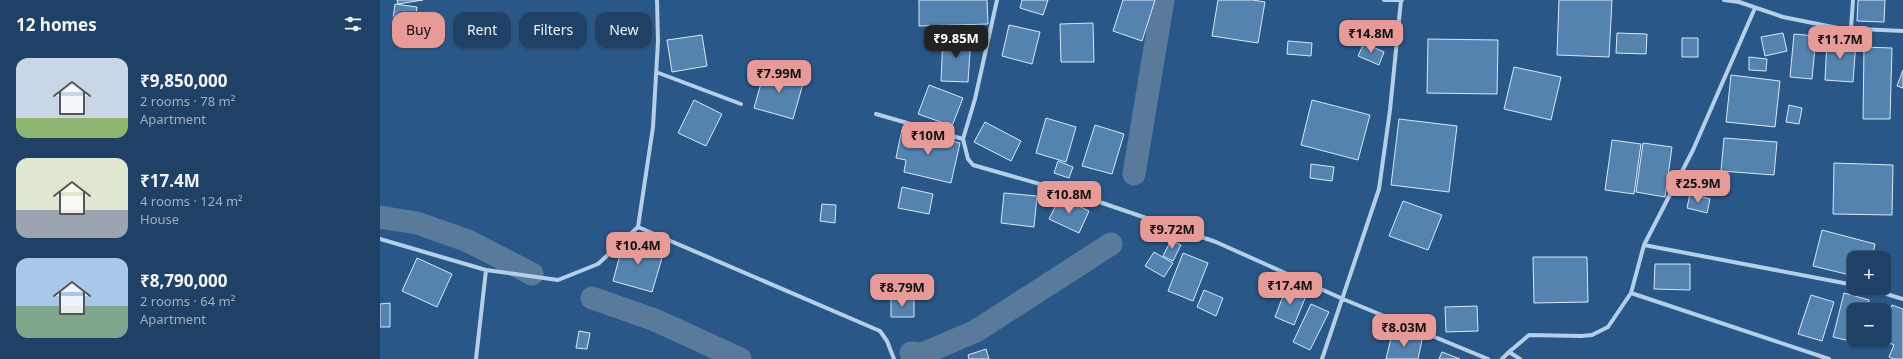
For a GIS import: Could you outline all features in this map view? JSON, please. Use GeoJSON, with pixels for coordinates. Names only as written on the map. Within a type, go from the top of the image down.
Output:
{"type":"FeatureCollection","features":[{"type":"Feature","properties":{"kind":"street"},"geometry":{"type":"LineString","coordinates":[[380,239],[486,270],[558,280],[598,264],[638,227],[653,127],[658,41],[657,0]]}},
{"type":"Feature","properties":{"kind":"street"},"geometry":{"type":"LineString","coordinates":[[997,0],[975,99],[963,139],[968,159],[973,165],[1085,198],[1216,242],[1343,299],[1488,359]]}},
{"type":"Feature","properties":{"kind":"street"},"geometry":{"type":"LineString","coordinates":[[1322,359],[1379,188],[1390,110],[1402,0],[1384,0]]}},
{"type":"Feature","properties":{"kind":"street"},"geometry":{"type":"LineString","coordinates":[[1724,0],[1739,2],[1783,17],[1838,28],[1903,31]]}},
{"type":"Feature","properties":{"kind":"street"},"geometry":{"type":"LineString","coordinates":[[1851,28],[1853,0]]}},
{"type":"Feature","properties":{"kind":"street"},"geometry":{"type":"LineString","coordinates":[[1502,359],[1529,335],[1592,335],[1608,327],[1631,293],[1644,245],[1693,150],[1755,8]]}},
{"type":"Feature","properties":{"kind":"street"},"geometry":{"type":"LineString","coordinates":[[656,72],[741,104]]}},
{"type":"Feature","properties":{"kind":"street"},"geometry":{"type":"LineString","coordinates":[[876,114],[963,139]]}},
{"type":"Feature","properties":{"kind":"street"},"geometry":{"type":"LineString","coordinates":[[638,227],[880,331],[887,341],[894,359]]}},
{"type":"Feature","properties":{"kind":"street"},"geometry":{"type":"LineString","coordinates":[[1644,245],[1847,284]]}},
{"type":"Feature","properties":{"kind":"street"},"geometry":{"type":"LineString","coordinates":[[476,359],[486,270]]}},
{"type":"Feature","properties":{"kind":"street"},"geometry":{"type":"LineString","coordinates":[[1631,293],[1829,359]]}},
{"type":"Feature","properties":{"kind":"street"},"geometry":{"type":"LineString","coordinates":[[1890,295],[1903,299]]}},
{"type":"Feature","properties":{"kind":"street"},"geometry":{"type":"LineString","coordinates":[[1509,352],[1520,359]]}},
{"type":"Feature","properties":{"kind":"building"},"geometry":{"type":"Polygon","coordinates":[[[397,0],[423,0],[398,4],[397,0]]]}},
{"type":"Feature","properties":{"kind":"building"},"geometry":{"type":"Polygon","coordinates":[[[919,0],[987,0],[988,24],[919,26],[919,0]]]}},
{"type":"Feature","properties":{"kind":"building"},"geometry":{"type":"Polygon","coordinates":[[[1022,0],[1048,0],[1043,15],[1020,8],[1022,0]]]}},
{"type":"Feature","properties":{"kind":"building"},"geometry":{"type":"Polygon","coordinates":[[[1123,0],[1155,0],[1142,41],[1113,31],[1123,0]]]}},
{"type":"Feature","properties":{"kind":"building"},"geometry":{"type":"Polygon","coordinates":[[[1218,0],[1253,0],[1265,2],[1258,43],[1212,36],[1218,0]]]}},
{"type":"Feature","properties":{"kind":"building"},"geometry":{"type":"Polygon","coordinates":[[[1559,0],[1612,0],[1609,57],[1557,55],[1559,0]]]}},
{"type":"Feature","properties":{"kind":"building"},"geometry":{"type":"Polygon","coordinates":[[[1858,0],[1885,0],[1884,22],[1857,21],[1858,0]]]}},
{"type":"Feature","properties":{"kind":"building"},"geometry":{"type":"Polygon","coordinates":[[[395,4],[417,7],[416,12],[394,12],[395,4]]]}},
{"type":"Feature","properties":{"kind":"building"},"geometry":{"type":"Polygon","coordinates":[[[1093,23],[1094,62],[1061,62],[1060,24],[1093,23]]]}},
{"type":"Feature","properties":{"kind":"building"},"geometry":{"type":"Polygon","coordinates":[[[1009,25],[1040,32],[1032,64],[1002,56],[1009,25]]]}},
{"type":"Feature","properties":{"kind":"building"},"geometry":{"type":"Polygon","coordinates":[[[1617,33],[1647,34],[1646,54],[1616,53],[1617,33]]]}},
{"type":"Feature","properties":{"kind":"building"},"geometry":{"type":"Polygon","coordinates":[[[1783,33],[1787,51],[1765,56],[1761,37],[1783,33]]]}},
{"type":"Feature","properties":{"kind":"building"},"geometry":{"type":"Polygon","coordinates":[[[1794,34],[1816,36],[1812,79],[1790,77],[1794,34]]]}},
{"type":"Feature","properties":{"kind":"building"},"geometry":{"type":"Polygon","coordinates":[[[702,35],[707,66],[672,72],[667,40],[702,35]]]}},
{"type":"Feature","properties":{"kind":"building"},"geometry":{"type":"Polygon","coordinates":[[[943,36],[971,37],[968,82],[941,81],[943,36]]]}},
{"type":"Feature","properties":{"kind":"building"},"geometry":{"type":"Polygon","coordinates":[[[1682,38],[1698,38],[1698,57],[1682,57],[1682,38]]]}},
{"type":"Feature","properties":{"kind":"building"},"geometry":{"type":"Polygon","coordinates":[[[1428,39],[1498,40],[1497,94],[1427,93],[1428,39]]]}},
{"type":"Feature","properties":{"kind":"building"},"geometry":{"type":"Polygon","coordinates":[[[1827,39],[1856,41],[1853,82],[1825,80],[1827,39]]]}},
{"type":"Feature","properties":{"kind":"building"},"geometry":{"type":"Polygon","coordinates":[[[1288,41],[1312,43],[1311,56],[1287,54],[1288,41]]]}},
{"type":"Feature","properties":{"kind":"building"},"geometry":{"type":"Polygon","coordinates":[[[1364,43],[1384,52],[1379,65],[1358,56],[1364,43]]]}},
{"type":"Feature","properties":{"kind":"building"},"geometry":{"type":"Polygon","coordinates":[[[1864,47],[1892,48],[1890,119],[1863,119],[1864,47]]]}},
{"type":"Feature","properties":{"kind":"building"},"geometry":{"type":"Polygon","coordinates":[[[1749,57],[1767,59],[1766,71],[1749,70],[1749,57]]]}},
{"type":"Feature","properties":{"kind":"building"},"geometry":{"type":"Polygon","coordinates":[[[1514,67],[1561,77],[1551,120],[1504,109],[1514,67]]]}},
{"type":"Feature","properties":{"kind":"building"},"geometry":{"type":"Polygon","coordinates":[[[765,69],[804,80],[793,119],[754,108],[765,69]]]}},
{"type":"Feature","properties":{"kind":"building"},"geometry":{"type":"Polygon","coordinates":[[[1903,70],[1903,88],[1897,86],[1903,70]]]}},
{"type":"Feature","properties":{"kind":"building"},"geometry":{"type":"Polygon","coordinates":[[[1731,75],[1780,81],[1775,127],[1726,122],[1731,75]]]}},
{"type":"Feature","properties":{"kind":"building"},"geometry":{"type":"Polygon","coordinates":[[[929,85],[963,98],[952,126],[918,114],[929,85]]]}},
{"type":"Feature","properties":{"kind":"building"},"geometry":{"type":"Polygon","coordinates":[[[694,100],[722,114],[706,146],[678,133],[694,100]]]}},
{"type":"Feature","properties":{"kind":"building"},"geometry":{"type":"Polygon","coordinates":[[[1312,100],[1370,115],[1358,160],[1301,145],[1312,100]]]}},
{"type":"Feature","properties":{"kind":"building"},"geometry":{"type":"Polygon","coordinates":[[[1789,105],[1802,108],[1799,124],[1786,122],[1789,105]]]}},
{"type":"Feature","properties":{"kind":"building"},"geometry":{"type":"Polygon","coordinates":[[[1046,118],[1076,127],[1066,162],[1036,153],[1046,118]]]}},
{"type":"Feature","properties":{"kind":"building"},"geometry":{"type":"Polygon","coordinates":[[[1399,119],[1457,126],[1449,192],[1391,185],[1399,119]]]}},
{"type":"Feature","properties":{"kind":"building"},"geometry":{"type":"Polygon","coordinates":[[[985,122],[1021,141],[1011,161],[974,142],[985,122]]]}},
{"type":"Feature","properties":{"kind":"building"},"geometry":{"type":"Polygon","coordinates":[[[1095,125],[1124,134],[1112,174],[1082,166],[1095,125]]]}},
{"type":"Feature","properties":{"kind":"building"},"geometry":{"type":"Polygon","coordinates":[[[902,129],[960,143],[951,183],[904,172],[906,160],[896,158],[902,129]]]}},
{"type":"Feature","properties":{"kind":"building"},"geometry":{"type":"Polygon","coordinates":[[[1724,138],[1777,142],[1774,175],[1721,171],[1724,138]]]}},
{"type":"Feature","properties":{"kind":"building"},"geometry":{"type":"Polygon","coordinates":[[[1612,140],[1641,144],[1634,194],[1605,190],[1612,140]]]}},
{"type":"Feature","properties":{"kind":"building"},"geometry":{"type":"Polygon","coordinates":[[[1643,143],[1672,147],[1665,197],[1636,192],[1643,143]]]}},
{"type":"Feature","properties":{"kind":"building"},"geometry":{"type":"Polygon","coordinates":[[[1058,161],[1073,167],[1069,178],[1054,173],[1058,161]]]}},
{"type":"Feature","properties":{"kind":"building"},"geometry":{"type":"Polygon","coordinates":[[[1834,163],[1893,165],[1892,215],[1833,214],[1834,163]]]}},
{"type":"Feature","properties":{"kind":"building"},"geometry":{"type":"Polygon","coordinates":[[[1311,164],[1334,167],[1332,181],[1310,178],[1311,164]]]}},
{"type":"Feature","properties":{"kind":"building"},"geometry":{"type":"Polygon","coordinates":[[[902,187],[933,194],[929,214],[898,208],[902,187]]]}},
{"type":"Feature","properties":{"kind":"building"},"geometry":{"type":"Polygon","coordinates":[[[1004,193],[1037,196],[1034,227],[1001,223],[1004,193]]]}},
{"type":"Feature","properties":{"kind":"building"},"geometry":{"type":"Polygon","coordinates":[[[1690,194],[1710,199],[1707,213],[1687,208],[1690,194]]]}},
{"type":"Feature","properties":{"kind":"building"},"geometry":{"type":"Polygon","coordinates":[[[1060,197],[1089,211],[1079,233],[1049,219],[1060,197]]]}},
{"type":"Feature","properties":{"kind":"building"},"geometry":{"type":"Polygon","coordinates":[[[1403,201],[1442,215],[1428,250],[1389,236],[1403,201]]]}},
{"type":"Feature","properties":{"kind":"building"},"geometry":{"type":"Polygon","coordinates":[[[822,204],[836,205],[835,223],[820,221],[822,204]]]}},
{"type":"Feature","properties":{"kind":"building"},"geometry":{"type":"Polygon","coordinates":[[[1822,230],[1875,244],[1874,251],[1847,251],[1847,274],[1813,266],[1822,230]]]}},
{"type":"Feature","properties":{"kind":"building"},"geometry":{"type":"Polygon","coordinates":[[[624,240],[664,251],[652,292],[613,281],[624,240]]]}},
{"type":"Feature","properties":{"kind":"building"},"geometry":{"type":"Polygon","coordinates":[[[1171,240],[1181,245],[1173,261],[1163,256],[1171,240]]]}},
{"type":"Feature","properties":{"kind":"building"},"geometry":{"type":"Polygon","coordinates":[[[1154,252],[1173,263],[1164,277],[1145,266],[1154,252]]]}},
{"type":"Feature","properties":{"kind":"building"},"geometry":{"type":"Polygon","coordinates":[[[1183,253],[1208,263],[1193,301],[1168,291],[1183,253]]]}},
{"type":"Feature","properties":{"kind":"building"},"geometry":{"type":"Polygon","coordinates":[[[1533,257],[1587,257],[1588,302],[1534,303],[1533,257]]]}},
{"type":"Feature","properties":{"kind":"building"},"geometry":{"type":"Polygon","coordinates":[[[417,258],[452,274],[437,307],[402,291],[417,258]]]}},
{"type":"Feature","properties":{"kind":"building"},"geometry":{"type":"Polygon","coordinates":[[[1655,264],[1690,264],[1690,290],[1654,289],[1655,264]]]}},
{"type":"Feature","properties":{"kind":"building"},"geometry":{"type":"Polygon","coordinates":[[[1286,288],[1306,296],[1294,325],[1275,317],[1286,288]]]}},
{"type":"Feature","properties":{"kind":"building"},"geometry":{"type":"Polygon","coordinates":[[[1204,290],[1223,298],[1216,316],[1197,307],[1204,290]]]}},
{"type":"Feature","properties":{"kind":"building"},"geometry":{"type":"Polygon","coordinates":[[[1844,293],[1869,300],[1868,303],[1847,303],[1847,340],[1833,337],[1844,293]]]}},
{"type":"Feature","properties":{"kind":"building"},"geometry":{"type":"Polygon","coordinates":[[[1811,295],[1834,302],[1822,341],[1798,334],[1811,295]]]}},
{"type":"Feature","properties":{"kind":"building"},"geometry":{"type":"Polygon","coordinates":[[[891,298],[914,298],[914,317],[891,317],[891,298]]]}},
{"type":"Feature","properties":{"kind":"building"},"geometry":{"type":"Polygon","coordinates":[[[390,303],[390,327],[380,327],[380,304],[390,303]]]}},
{"type":"Feature","properties":{"kind":"building"},"geometry":{"type":"Polygon","coordinates":[[[1311,304],[1329,312],[1310,350],[1293,342],[1311,304]]]}},
{"type":"Feature","properties":{"kind":"building"},"geometry":{"type":"Polygon","coordinates":[[[1892,305],[1903,309],[1903,359],[1894,359],[1889,357],[1894,345],[1891,344],[1892,305]]]}},
{"type":"Feature","properties":{"kind":"building"},"geometry":{"type":"Polygon","coordinates":[[[1477,306],[1478,331],[1446,332],[1445,307],[1477,306]]]}},
{"type":"Feature","properties":{"kind":"building"},"geometry":{"type":"Polygon","coordinates":[[[579,331],[590,333],[587,349],[576,348],[579,331]]]}},
{"type":"Feature","properties":{"kind":"building"},"geometry":{"type":"Polygon","coordinates":[[[1392,334],[1422,340],[1418,359],[1386,359],[1392,334]]]}},
{"type":"Feature","properties":{"kind":"building"},"geometry":{"type":"Polygon","coordinates":[[[986,349],[989,359],[969,359],[968,355],[986,349]]]}},
{"type":"Feature","properties":{"kind":"building"},"geometry":{"type":"Polygon","coordinates":[[[1442,352],[1460,359],[1439,359],[1442,352]]]}},
{"type":"Feature","properties":{"kind":"waterway"},"geometry":{"type":"LineString","coordinates":[[1134,174],[1163,0]]}},
{"type":"Feature","properties":{"kind":"waterway"},"geometry":{"type":"LineString","coordinates":[[380,217],[417,223],[468,241],[532,274]]}},
{"type":"Feature","properties":{"kind":"waterway"},"geometry":{"type":"LineString","coordinates":[[911,353],[922,354],[976,331],[1111,244]]}},
{"type":"Feature","properties":{"kind":"waterway"},"geometry":{"type":"LineString","coordinates":[[592,298],[655,320],[740,359]]}}]}
